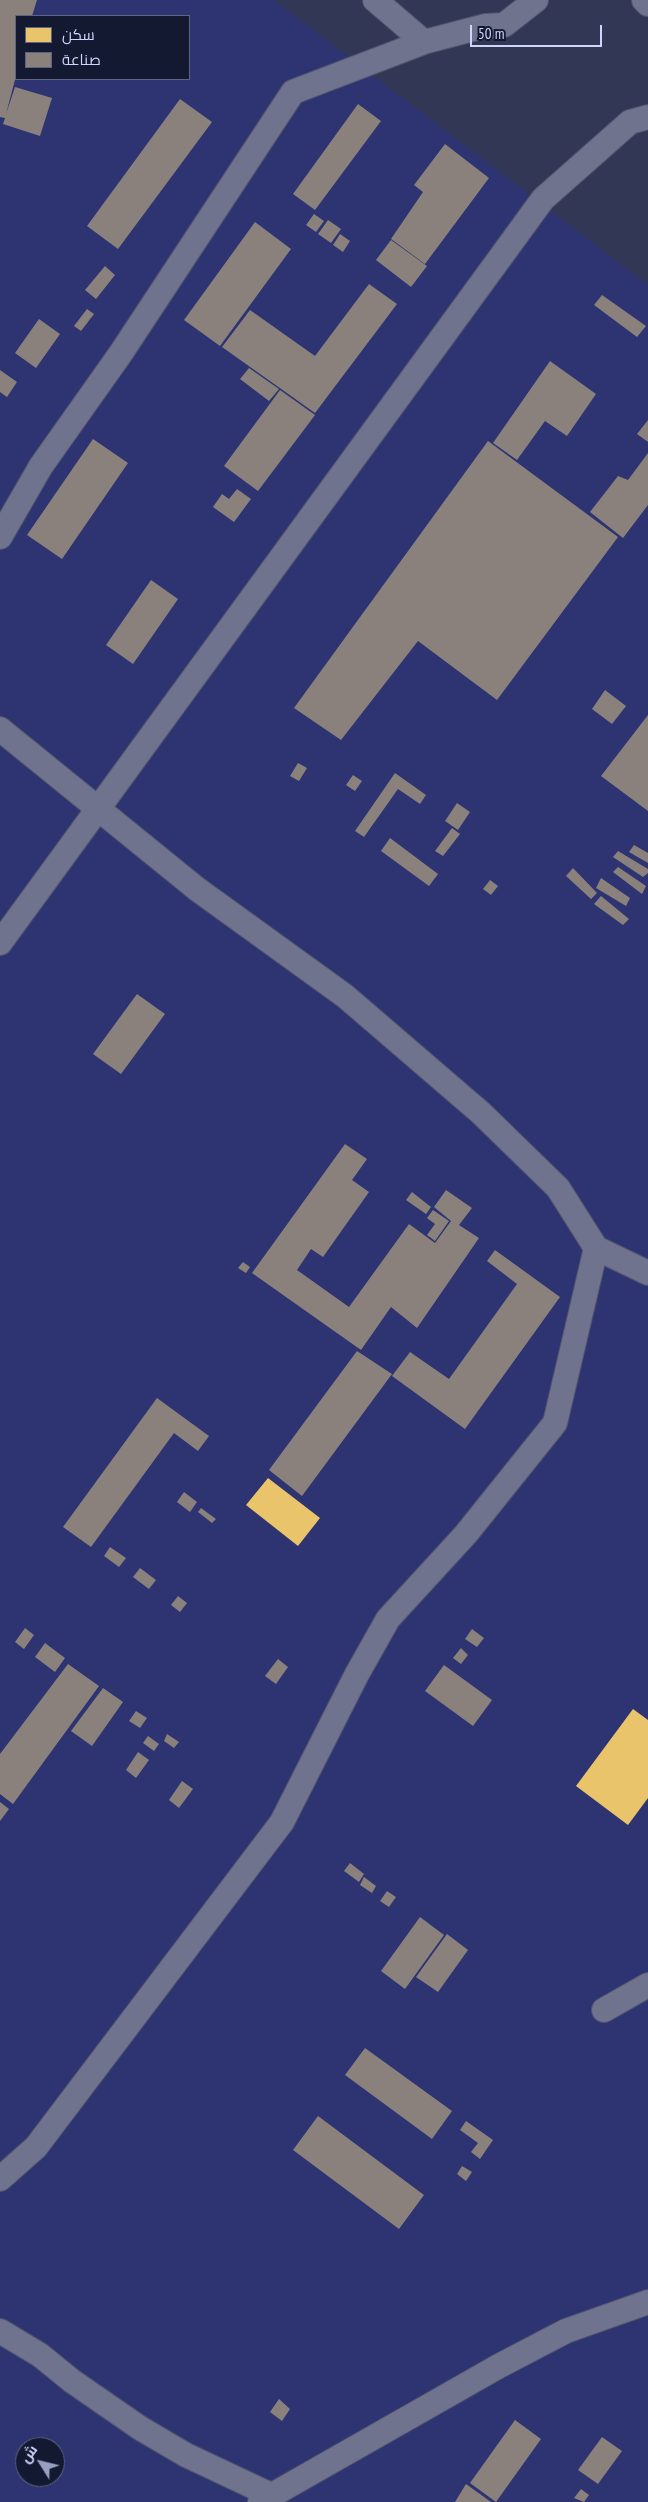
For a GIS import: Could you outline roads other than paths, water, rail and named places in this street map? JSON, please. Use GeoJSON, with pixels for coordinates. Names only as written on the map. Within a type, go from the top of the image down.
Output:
{"type":"FeatureCollection","features":[{"type":"Feature","properties":{"kind":"street"},"geometry":{"type":"LineString","coordinates":[[375,0],[424,42]]}},
{"type":"Feature","properties":{"kind":"street"},"geometry":{"type":"LineString","coordinates":[[0,537],[40,466],[121,353],[294,92],[424,42],[485,26],[504,25],[536,0]]}},
{"type":"Feature","properties":{"kind":"street"},"geometry":{"type":"LineString","coordinates":[[644,0],[648,4]]}},
{"type":"Feature","properties":{"kind":"street"},"geometry":{"type":"LineString","coordinates":[[0,943],[543,199],[630,122],[648,116]]}},
{"type":"Feature","properties":{"kind":"street"},"geometry":{"type":"LineString","coordinates":[[0,729],[197,889],[345,996],[481,1112],[558,1188],[596,1248],[648,1273]]}},
{"type":"Feature","properties":{"kind":"street"},"geometry":{"type":"LineString","coordinates":[[3,2180],[36,2147],[282,1822],[357,1674],[388,1619],[466,1534],[556,1423],[596,1248]]}},
{"type":"Feature","properties":{"kind":"street"},"geometry":{"type":"LineString","coordinates":[[604,2010],[648,1985]]}},
{"type":"Feature","properties":{"kind":"street"},"geometry":{"type":"LineString","coordinates":[[0,2331],[40,2355],[72,2381],[140,2428],[266,2499],[499,2366],[566,2331],[648,2302]]}}]}
